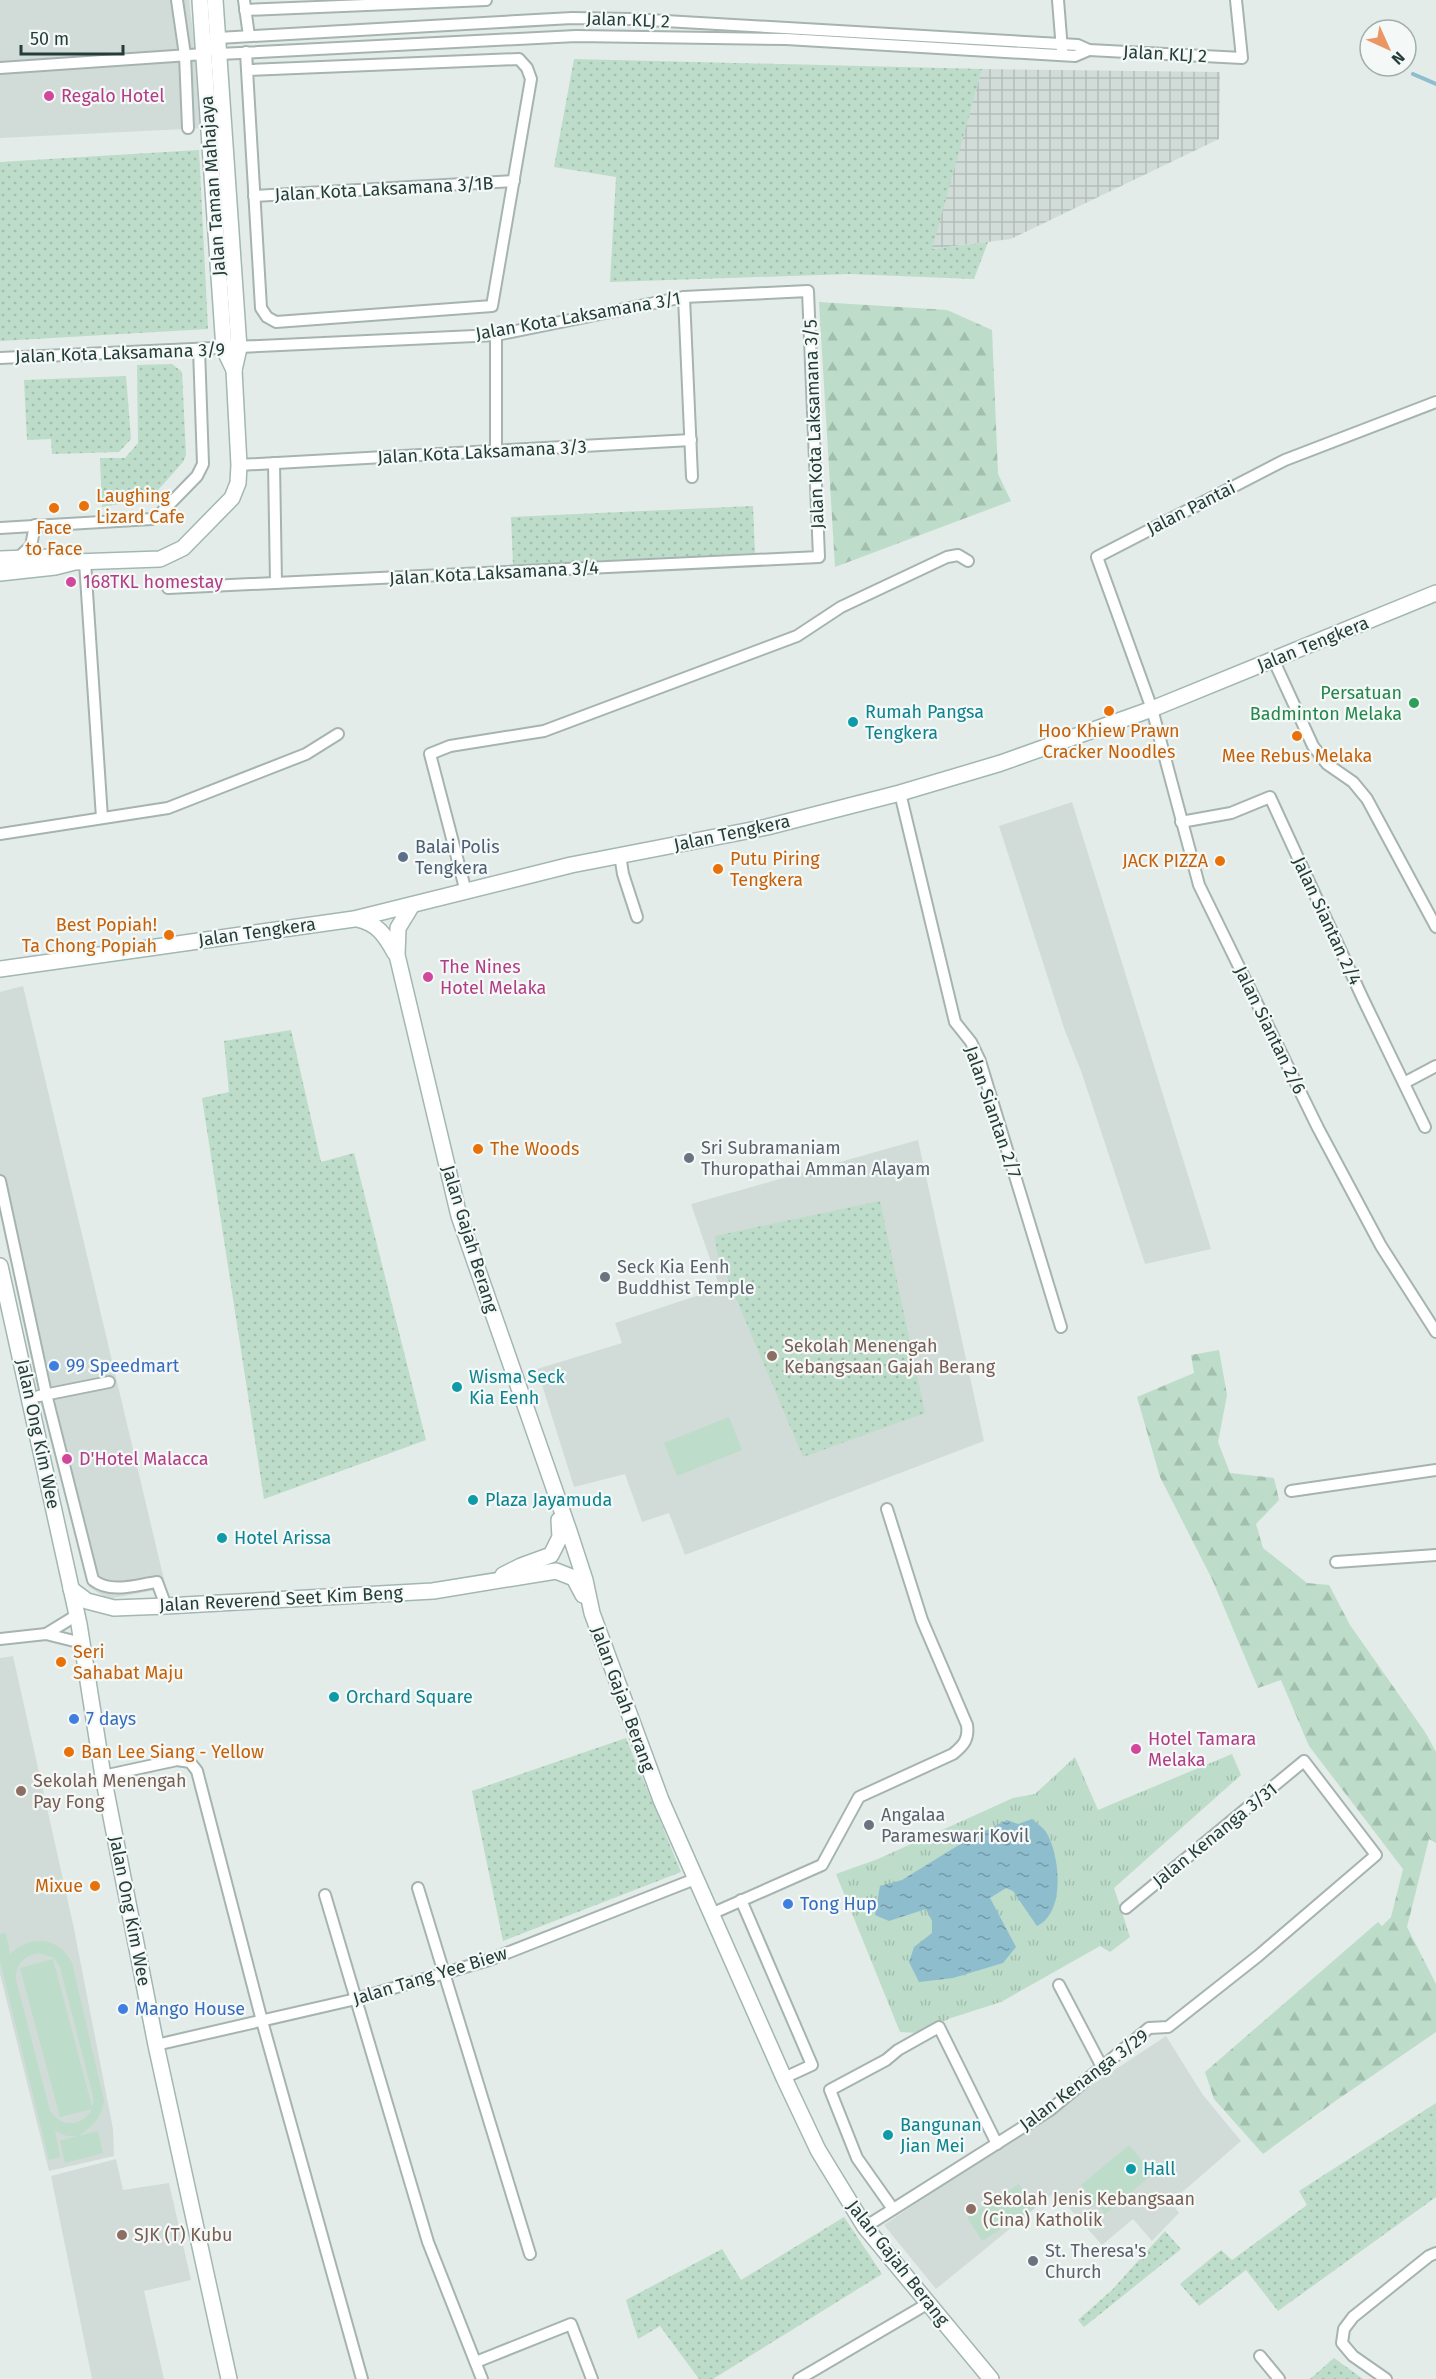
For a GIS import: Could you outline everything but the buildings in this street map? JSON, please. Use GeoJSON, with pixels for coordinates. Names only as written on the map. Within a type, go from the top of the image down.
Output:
{"type":"FeatureCollection","features":[{"type":"Feature","properties":{"kind":"street"},"geometry":{"type":"LineString","coordinates":[[177,0],[185,55],[188,128]]}},
{"type":"Feature","properties":{"kind":"street","name":"Jalan Taman Mahajaya"},"geometry":{"type":"LineString","coordinates":[[215,0],[213,48],[232,348]]}},
{"type":"Feature","properties":{"kind":"street"},"geometry":{"type":"LineString","coordinates":[[249,36],[244,5],[486,0]]}},
{"type":"Feature","properties":{"kind":"street"},"geometry":{"type":"LineString","coordinates":[[1058,0],[1062,50]]}},
{"type":"Feature","properties":{"kind":"street","name":"Jalan KLJ 2"},"geometry":{"type":"LineString","coordinates":[[213,48],[249,36],[572,18],[631,19],[786,33],[1062,50],[1078,45],[1089,50],[1242,58],[1236,0]]}},
{"type":"Feature","properties":{"kind":"street","name":"Jalan Taman Mahajaya"},"geometry":{"type":"LineString","coordinates":[[0,573],[80,562],[160,559],[178,552],[232,498],[238,483],[234,369],[206,87],[213,48],[200,7]]}},
{"type":"Feature","properties":{"kind":"street","name":"Jalan KLJ 2"},"geometry":{"type":"LineString","coordinates":[[213,48],[246,52],[576,36],[786,33]]}},
{"type":"Feature","properties":{"kind":"street"},"geometry":{"type":"LineString","coordinates":[[0,68],[185,55],[213,48]]}},
{"type":"Feature","properties":{"kind":"street"},"geometry":{"type":"LineString","coordinates":[[246,52],[247,70],[254,196],[261,308],[267,317],[276,322],[492,306],[531,79],[527,68],[519,59],[247,70]]}},
{"type":"Feature","properties":{"kind":"street","name":"Jalan Kota Laksamana 3/1B"},"geometry":{"type":"LineString","coordinates":[[254,196],[514,181]]}},
{"type":"Feature","properties":{"kind":"street","name":"Jalan Kota Laksamana 3/1"},"geometry":{"type":"LineString","coordinates":[[232,348],[496,335],[684,297],[808,291]]}},
{"type":"Feature","properties":{"kind":"street","name":"Jalan Kota Laksamana 3/5"},"geometry":{"type":"LineString","coordinates":[[808,291],[819,557]]}},
{"type":"Feature","properties":{"kind":"street"},"geometry":{"type":"LineString","coordinates":[[684,297],[692,477]]}},
{"type":"Feature","properties":{"kind":"street"},"geometry":{"type":"LineString","coordinates":[[496,335],[496,451]]}},
{"type":"Feature","properties":{"kind":"street","name":"Jalan Kota Laksamana 3/9"},"geometry":{"type":"LineString","coordinates":[[0,358],[232,348]]}},
{"type":"Feature","properties":{"kind":"street"},"geometry":{"type":"LineString","coordinates":[[0,528],[152,519],[159,515],[197,476],[203,464],[199,349]]}},
{"type":"Feature","properties":{"kind":"street","name":"Jalan Pantai"},"geometry":{"type":"LineString","coordinates":[[1152,709],[1097,556],[1285,460],[1436,402]]}},
{"type":"Feature","properties":{"kind":"street","name":"Jalan Kota Laksamana 3/3"},"geometry":{"type":"LineString","coordinates":[[239,465],[691,440]]}},
{"type":"Feature","properties":{"kind":"street"},"geometry":{"type":"LineString","coordinates":[[274,463],[276,583]]}},
{"type":"Feature","properties":{"kind":"street"},"geometry":{"type":"LineString","coordinates":[[18,558],[31,546],[35,525]]}},
{"type":"Feature","properties":{"kind":"street"},"geometry":{"type":"LineString","coordinates":[[466,892],[430,754],[450,746],[544,731],[797,636],[841,607],[947,557],[958,555],[968,561]]}},
{"type":"Feature","properties":{"kind":"street","name":"Jalan Taman Mahajaya"},"geometry":{"type":"LineString","coordinates":[[0,559],[54,557],[80,562]]}},
{"type":"Feature","properties":{"kind":"street","name":"Jalan Kota Laksamana 3/4"},"geometry":{"type":"LineString","coordinates":[[168,588],[819,557]]}},
{"type":"Feature","properties":{"kind":"street"},"geometry":{"type":"LineString","coordinates":[[80,562],[102,818]]}},
{"type":"Feature","properties":{"kind":"street","name":"Jalan Tengkera"},"geometry":{"type":"LineString","coordinates":[[0,969],[354,919],[620,855],[767,827],[900,793],[1001,763],[1152,709],[1436,593]]}},
{"type":"Feature","properties":{"kind":"street"},"geometry":{"type":"LineString","coordinates":[[1274,661],[1313,746],[1326,764],[1353,782],[1367,799],[1436,927]]}},
{"type":"Feature","properties":{"kind":"street","name":"Jalan Siantan 2/6"},"geometry":{"type":"LineString","coordinates":[[1152,709],[1199,885],[1318,1128],[1381,1246],[1436,1332]]}},
{"type":"Feature","properties":{"kind":"street"},"geometry":{"type":"LineString","coordinates":[[0,834],[168,808],[306,754],[338,734]]}},
{"type":"Feature","properties":{"kind":"street","name":"Jalan Siantan 2/7"},"geometry":{"type":"LineString","coordinates":[[900,793],[955,1022],[971,1042],[980,1061],[1061,1327]]}},
{"type":"Feature","properties":{"kind":"street","name":"Jalan Siantan 2/4"},"geometry":{"type":"LineString","coordinates":[[1181,822],[1231,813],[1270,797],[1425,1127]]}},
{"type":"Feature","properties":{"kind":"street"},"geometry":{"type":"LineString","coordinates":[[620,855],[623,874],[637,916]]}},
{"type":"Feature","properties":{"kind":"street","name":"Jalan Gajah Berang"},"geometry":{"type":"LineString","coordinates":[[397,956],[398,928],[412,905]]}},
{"type":"Feature","properties":{"kind":"street","name":"Jalan Gajah Berang"},"geometry":{"type":"LineString","coordinates":[[354,919],[368,921],[376,926],[387,937],[397,956],[459,1216],[585,1580],[592,1613],[661,1800],[695,1879],[818,2150],[865,2227],[991,2379]]}},
{"type":"Feature","properties":{"kind":"street"},"geometry":{"type":"LineString","coordinates":[[0,962],[30,965]]}},
{"type":"Feature","properties":{"kind":"street"},"geometry":{"type":"LineString","coordinates":[[0,980],[30,965]]}},
{"type":"Feature","properties":{"kind":"street"},"geometry":{"type":"LineString","coordinates":[[1404,1083],[1436,1066]]}},
{"type":"Feature","properties":{"kind":"street"},"geometry":{"type":"LineString","coordinates":[[0,1181],[38,1396],[93,1580],[102,1587],[113,1589],[157,1582],[166,1606]]}},
{"type":"Feature","properties":{"kind":"street","name":"Jalan Ong Kim Wee"},"geometry":{"type":"LineString","coordinates":[[0,1266],[38,1396],[103,1776],[156,2045],[229,2379]]}},
{"type":"Feature","properties":{"kind":"street"},"geometry":{"type":"LineString","coordinates":[[38,1396],[110,1382]]}},
{"type":"Feature","properties":{"kind":"street"},"geometry":{"type":"LineString","coordinates":[[1291,1491],[1436,1470]]}},
{"type":"Feature","properties":{"kind":"street","name":"Jalan Reverend Seet Kim Beng"},"geometry":{"type":"LineString","coordinates":[[494,1580],[521,1566],[551,1555],[558,1545],[560,1527],[552,1484]]}},
{"type":"Feature","properties":{"kind":"street"},"geometry":{"type":"LineString","coordinates":[[711,1914],[822,1865],[859,1797],[953,1754],[968,1736],[967,1725],[922,1620],[887,1509]]}},
{"type":"Feature","properties":{"kind":"street"},"geometry":{"type":"LineString","coordinates":[[1336,1563],[1436,1555]]}},
{"type":"Feature","properties":{"kind":"street","name":"Jalan Reverend Seet Kim Beng"},"geometry":{"type":"LineString","coordinates":[[71,1588],[87,1601],[114,1608],[433,1591],[556,1571],[574,1578],[592,1613]]}},
{"type":"Feature","properties":{"kind":"street"},"geometry":{"type":"LineString","coordinates":[[46,1634],[77,1615]]}},
{"type":"Feature","properties":{"kind":"street"},"geometry":{"type":"LineString","coordinates":[[0,1639],[46,1634],[82,1643]]}},
{"type":"Feature","properties":{"kind":"street"},"geometry":{"type":"LineString","coordinates":[[103,1776],[177,1760],[190,1762],[197,1771],[262,2021],[362,2379]]}},
{"type":"Feature","properties":{"kind":"street","name":"Jalan Kenanga 3/29"},"geometry":{"type":"LineString","coordinates":[[865,2227],[1050,2110],[1149,2028],[1168,2026],[1258,1956],[1376,1855],[1304,1761]]}},
{"type":"Feature","properties":{"kind":"street","name":"Jalan Kenanga 3/31"},"geometry":{"type":"LineString","coordinates":[[1126,1908],[1304,1761]]}},
{"type":"Feature","properties":{"kind":"street","name":"Jalan Tang Yee Biew"},"geometry":{"type":"LineString","coordinates":[[156,2045],[356,1999],[489,1960],[695,1879]]}},
{"type":"Feature","properties":{"kind":"street"},"geometry":{"type":"LineString","coordinates":[[418,1888],[530,2254]]}},
{"type":"Feature","properties":{"kind":"street"},"geometry":{"type":"LineString","coordinates":[[325,1895],[428,2242],[482,2379]]}},
{"type":"Feature","properties":{"kind":"street"},"geometry":{"type":"LineString","coordinates":[[741,1900],[812,2064],[784,2078]]}},
{"type":"Feature","properties":{"kind":"street"},"geometry":{"type":"LineString","coordinates":[[1059,1985],[1101,2067]]}},
{"type":"Feature","properties":{"kind":"street"},"geometry":{"type":"LineString","coordinates":[[893,2210],[857,2158],[830,2090],[886,2061],[898,2050],[939,2027],[997,2144]]}},
{"type":"Feature","properties":{"kind":"street"},"geometry":{"type":"LineString","coordinates":[[1386,2379],[1353,2356],[1342,2343],[1344,2329],[1353,2318],[1429,2256],[1436,2253]]}},
{"type":"Feature","properties":{"kind":"street"},"geometry":{"type":"LineString","coordinates":[[799,2379],[927,2304]]}},
{"type":"Feature","properties":{"kind":"street"},"geometry":{"type":"LineString","coordinates":[[476,2362],[571,2324],[592,2379]]}},
{"type":"Feature","properties":{"kind":"street"},"geometry":{"type":"LineString","coordinates":[[1260,2356],[1279,2379]]}},
{"type":"Feature","properties":{"kind":"shaded area"},"geometry":{"type":"Polygon","coordinates":[[[0,0],[189,0],[205,128],[0,138],[0,0]]]}},
{"type":"Feature","properties":{"kind":"shaded area"},"geometry":{"type":"Polygon","coordinates":[[[982,69],[1220,72],[1219,139],[1011,239],[931,249],[982,69]]]}},
{"type":"Feature","properties":{"kind":"shaded area"},"geometry":{"type":"Polygon","coordinates":[[[1072,802],[1211,1249],[1145,1264],[1081,1071],[1065,1031],[999,826],[1072,802]]]}},
{"type":"Feature","properties":{"kind":"shaded area"},"geometry":{"type":"Polygon","coordinates":[[[23,986],[166,1588],[108,1599],[89,1587],[0,1178],[0,992],[23,986]]]}},
{"type":"Feature","properties":{"kind":"shaded area","name":"Sekolah Menengah Kebangsaan Gajah Berang"},"geometry":{"type":"Polygon","coordinates":[[[918,1140],[984,1441],[685,1555],[669,1513],[642,1522],[625,1474],[574,1487],[537,1369],[622,1343],[615,1323],[720,1288],[691,1204],[918,1140]]]}},
{"type":"Feature","properties":{"kind":"shaded area","name":"Sekolah Menengah Pay Fong"},"geometry":{"type":"Polygon","coordinates":[[[13,1656],[73,1924],[113,2129],[114,2156],[49,2171],[0,1974],[0,1658],[13,1656]]]}},
{"type":"Feature","properties":{"kind":"shaded area"},"geometry":{"type":"Polygon","coordinates":[[[1166,2036],[1203,2095],[1241,2141],[1171,2202],[1179,2213],[1152,2241],[1133,2219],[1102,2245],[1055,2192],[936,2289],[884,2225],[1166,2036]]]}},
{"type":"Feature","properties":{"kind":"shaded area","name":"SJK (T) Kubu"},"geometry":{"type":"Polygon","coordinates":[[[116,2159],[123,2190],[169,2183],[191,2280],[144,2291],[164,2379],[92,2379],[51,2176],[116,2159]]]}},
{"type":"Feature","properties":{"kind":"green space"},"geometry":{"type":"Polygon","coordinates":[[[574,59],[982,69],[932,249],[988,242],[974,279],[849,274],[610,282],[616,177],[554,167],[574,59]]]}},
{"type":"Feature","properties":{"kind":"green space"},"geometry":{"type":"Polygon","coordinates":[[[199,150],[208,329],[0,341],[0,162],[199,150]]]}},
{"type":"Feature","properties":{"kind":"green space"},"geometry":{"type":"Polygon","coordinates":[[[819,302],[947,310],[992,330],[998,474],[1011,501],[835,567],[819,302]]]}},
{"type":"Feature","properties":{"kind":"green space"},"geometry":{"type":"Polygon","coordinates":[[[172,364],[182,372],[186,455],[183,462],[150,499],[102,507],[100,458],[125,458],[138,443],[137,365],[172,364]]]}},
{"type":"Feature","properties":{"kind":"green space"},"geometry":{"type":"Polygon","coordinates":[[[126,376],[131,439],[119,452],[52,454],[51,439],[27,440],[24,380],[126,376]]]}},
{"type":"Feature","properties":{"kind":"green space"},"geometry":{"type":"Polygon","coordinates":[[[753,506],[755,553],[513,565],[511,517],[753,506]]]}},
{"type":"Feature","properties":{"kind":"green space"},"geometry":{"type":"Polygon","coordinates":[[[291,1030],[321,1162],[354,1153],[426,1440],[264,1499],[202,1098],[229,1092],[224,1041],[291,1030]]]}},
{"type":"Feature","properties":{"kind":"green space"},"geometry":{"type":"Polygon","coordinates":[[[880,1201],[925,1413],[803,1457],[717,1253],[715,1236],[880,1201]]]}},
{"type":"Feature","properties":{"kind":"green space"},"geometry":{"type":"Polygon","coordinates":[[[1219,1350],[1227,1395],[1218,1442],[1230,1473],[1274,1478],[1279,1500],[1256,1524],[1263,1548],[1307,1583],[1329,1585],[1350,1625],[1425,1732],[1436,1752],[1436,1843],[1429,1839],[1407,1927],[1436,1984],[1436,2032],[1263,2154],[1214,2099],[1205,2072],[1378,1922],[1382,1926],[1391,1917],[1403,1869],[1309,1746],[1281,1680],[1258,1688],[1212,1579],[1160,1477],[1137,1397],[1194,1373],[1191,1355],[1219,1350]]]}},
{"type":"Feature","properties":{"kind":"green space"},"geometry":{"type":"Polygon","coordinates":[[[729,1417],[742,1450],[677,1476],[664,1443],[729,1417]]]}},
{"type":"Feature","properties":{"kind":"green space"},"geometry":{"type":"Polygon","coordinates":[[[626,1738],[681,1872],[503,1941],[472,1791],[626,1738]]]}},
{"type":"Feature","properties":{"kind":"green space"},"geometry":{"type":"Polygon","coordinates":[[[1232,1754],[1241,1775],[1114,1888],[1130,1937],[1110,1952],[1100,1946],[1001,2002],[951,2018],[918,2033],[900,2032],[836,1874],[878,1859],[1013,1798],[1035,1794],[1075,1757],[1098,1810],[1232,1754]]]}},
{"type":"Feature","properties":{"kind":"green space"},"geometry":{"type":"Polygon","coordinates":[[[6,1933],[10,1954],[27,1944],[44,1941],[59,1948],[72,1963],[104,2101],[96,2122],[78,2136],[98,2131],[103,2153],[65,2163],[60,2141],[77,2136],[67,2136],[55,2131],[60,2157],[49,2160],[0,1961],[0,1934],[6,1933]],[[39,1953],[25,1958],[19,1965],[16,1980],[50,2111],[60,2120],[72,2123],[83,2119],[92,2109],[60,2117],[20,1968],[53,1959],[92,2107],[94,2100],[60,1967],[54,1958],[39,1953]]]}},
{"type":"Feature","properties":{"kind":"green space"},"geometry":{"type":"Polygon","coordinates":[[[1436,2103],[1436,2197],[1278,2311],[1246,2270],[1199,2306],[1180,2284],[1221,2250],[1232,2260],[1307,2205],[1299,2191],[1436,2103]]]}},
{"type":"Feature","properties":{"kind":"green space"},"geometry":{"type":"Polygon","coordinates":[[[1129,2145],[1153,2174],[1105,2214],[1081,2185],[1129,2145]]]}},
{"type":"Feature","properties":{"kind":"green space"},"geometry":{"type":"Polygon","coordinates":[[[1019,2184],[1034,2208],[982,2241],[967,2217],[1019,2184]]]}},
{"type":"Feature","properties":{"kind":"green space"},"geometry":{"type":"Polygon","coordinates":[[[844,2217],[882,2274],[713,2379],[699,2379],[660,2326],[638,2339],[626,2300],[722,2249],[741,2280],[844,2217]]]}},
{"type":"Feature","properties":{"kind":"green space"},"geometry":{"type":"Polygon","coordinates":[[[1165,2231],[1181,2249],[1084,2327],[1078,2320],[1112,2290],[1165,2231]]]}},
{"type":"Feature","properties":{"kind":"green space"},"geometry":{"type":"Polygon","coordinates":[[[1334,2358],[1363,2379],[1310,2379],[1334,2358]]]}},
{"type":"Feature","properties":{"kind":"water"},"geometry":{"type":"Polygon","coordinates":[[[1032,1819],[1046,1832],[1055,1854],[1058,1882],[1053,1909],[1037,1926],[1013,1891],[1006,1888],[990,1898],[1016,1947],[1003,1963],[953,1978],[919,1982],[909,1962],[914,1947],[932,1933],[932,1921],[926,1909],[889,1921],[875,1915],[880,1886],[902,1880],[967,1840],[1007,1820],[1018,1824],[1032,1819]]]}},
{"type":"Feature","properties":{"kind":"waterway"},"geometry":{"type":"LineString","coordinates":[[1418,76],[1436,84]]}},
{"type":"Feature","properties":{"kind":"place","name":"Regalo Hotel"},"geometry":{"type":"Point","coordinates":[49,96]}},
{"type":"Feature","properties":{"kind":"place","name":"Laughing Lizard Cafe"},"geometry":{"type":"Point","coordinates":[84,506]}},
{"type":"Feature","properties":{"kind":"place","name":"Face to Face"},"geometry":{"type":"Point","coordinates":[54,508]}},
{"type":"Feature","properties":{"kind":"place","name":"168TKL homestay"},"geometry":{"type":"Point","coordinates":[71,582]}},
{"type":"Feature","properties":{"kind":"place","name":"Persatuan Badminton Melaka"},"geometry":{"type":"Point","coordinates":[1414,703]}},
{"type":"Feature","properties":{"kind":"place","name":"Hoo Khiew Prawn Cracker Noodles"},"geometry":{"type":"Point","coordinates":[1109,711]}},
{"type":"Feature","properties":{"kind":"place","name":"Rumah Pangsa Tengkera"},"geometry":{"type":"Point","coordinates":[853,722]}},
{"type":"Feature","properties":{"kind":"place","name":"Mee Rebus Melaka"},"geometry":{"type":"Point","coordinates":[1297,736]}},
{"type":"Feature","properties":{"kind":"place","name":"Balai Polis Tengkera"},"geometry":{"type":"Point","coordinates":[403,857]}},
{"type":"Feature","properties":{"kind":"place","name":"JACK PIZZA"},"geometry":{"type":"Point","coordinates":[1220,861]}},
{"type":"Feature","properties":{"kind":"place","name":"Putu Piring Tengkera"},"geometry":{"type":"Point","coordinates":[718,869]}},
{"type":"Feature","properties":{"kind":"place","name":"Best Popiah! Ta Chong Popiah"},"geometry":{"type":"Point","coordinates":[169,935]}},
{"type":"Feature","properties":{"kind":"place","name":"The Nines Hotel Melaka"},"geometry":{"type":"Point","coordinates":[428,977]}},
{"type":"Feature","properties":{"kind":"place","name":"The Woods"},"geometry":{"type":"Point","coordinates":[478,1149]}},
{"type":"Feature","properties":{"kind":"place","name":"Sri Subramaniam Thuropathai Amman Alayam"},"geometry":{"type":"Point","coordinates":[689,1158]}},
{"type":"Feature","properties":{"kind":"place","name":"Seck Kia Eenh Buddhist Temple"},"geometry":{"type":"Point","coordinates":[605,1277]}},
{"type":"Feature","properties":{"kind":"place","name":"Sekolah Menengah Kebangsaan Gajah Berang"},"geometry":{"type":"Point","coordinates":[772,1356]}},
{"type":"Feature","properties":{"kind":"place","name":"99 Speedmart"},"geometry":{"type":"Point","coordinates":[54,1366]}},
{"type":"Feature","properties":{"kind":"place","name":"Wisma Seck Kia Eenh"},"geometry":{"type":"Point","coordinates":[457,1387]}},
{"type":"Feature","properties":{"kind":"place","name":"D'Hotel Malacca"},"geometry":{"type":"Point","coordinates":[67,1459]}},
{"type":"Feature","properties":{"kind":"place","name":"Plaza Jayamuda"},"geometry":{"type":"Point","coordinates":[473,1500]}},
{"type":"Feature","properties":{"kind":"place","name":"Hotel Arissa"},"geometry":{"type":"Point","coordinates":[222,1538]}},
{"type":"Feature","properties":{"kind":"place","name":"Seri Sahabat Maju"},"geometry":{"type":"Point","coordinates":[61,1662]}},
{"type":"Feature","properties":{"kind":"place","name":"Orchard Square"},"geometry":{"type":"Point","coordinates":[334,1697]}},
{"type":"Feature","properties":{"kind":"place","name":"7 days"},"geometry":{"type":"Point","coordinates":[74,1719]}},
{"type":"Feature","properties":{"kind":"place","name":"Hotel Tamara Melaka"},"geometry":{"type":"Point","coordinates":[1136,1749]}},
{"type":"Feature","properties":{"kind":"place","name":"Ban Lee Siang - Yellow"},"geometry":{"type":"Point","coordinates":[69,1752]}},
{"type":"Feature","properties":{"kind":"place","name":"Sekolah Menengah Pay Fong"},"geometry":{"type":"Point","coordinates":[21,1791]}},
{"type":"Feature","properties":{"kind":"place","name":"Angalaa Parameswari Kovil"},"geometry":{"type":"Point","coordinates":[869,1825]}},
{"type":"Feature","properties":{"kind":"place","name":"Mixue"},"geometry":{"type":"Point","coordinates":[95,1886]}},
{"type":"Feature","properties":{"kind":"place","name":"Tong Hup"},"geometry":{"type":"Point","coordinates":[788,1904]}},
{"type":"Feature","properties":{"kind":"place","name":"Mango House"},"geometry":{"type":"Point","coordinates":[123,2009]}},
{"type":"Feature","properties":{"kind":"place","name":"Bangunan Jian Mei"},"geometry":{"type":"Point","coordinates":[888,2135]}},
{"type":"Feature","properties":{"kind":"place","name":"Hall"},"geometry":{"type":"Point","coordinates":[1131,2169]}},
{"type":"Feature","properties":{"kind":"place","name":"Sekolah Jenis Kebangsaan (Cina) Katholik"},"geometry":{"type":"Point","coordinates":[971,2209]}},
{"type":"Feature","properties":{"kind":"place","name":"SJK (T) Kubu"},"geometry":{"type":"Point","coordinates":[122,2235]}},
{"type":"Feature","properties":{"kind":"place","name":"St. Theresa's Church"},"geometry":{"type":"Point","coordinates":[1033,2261]}}]}
